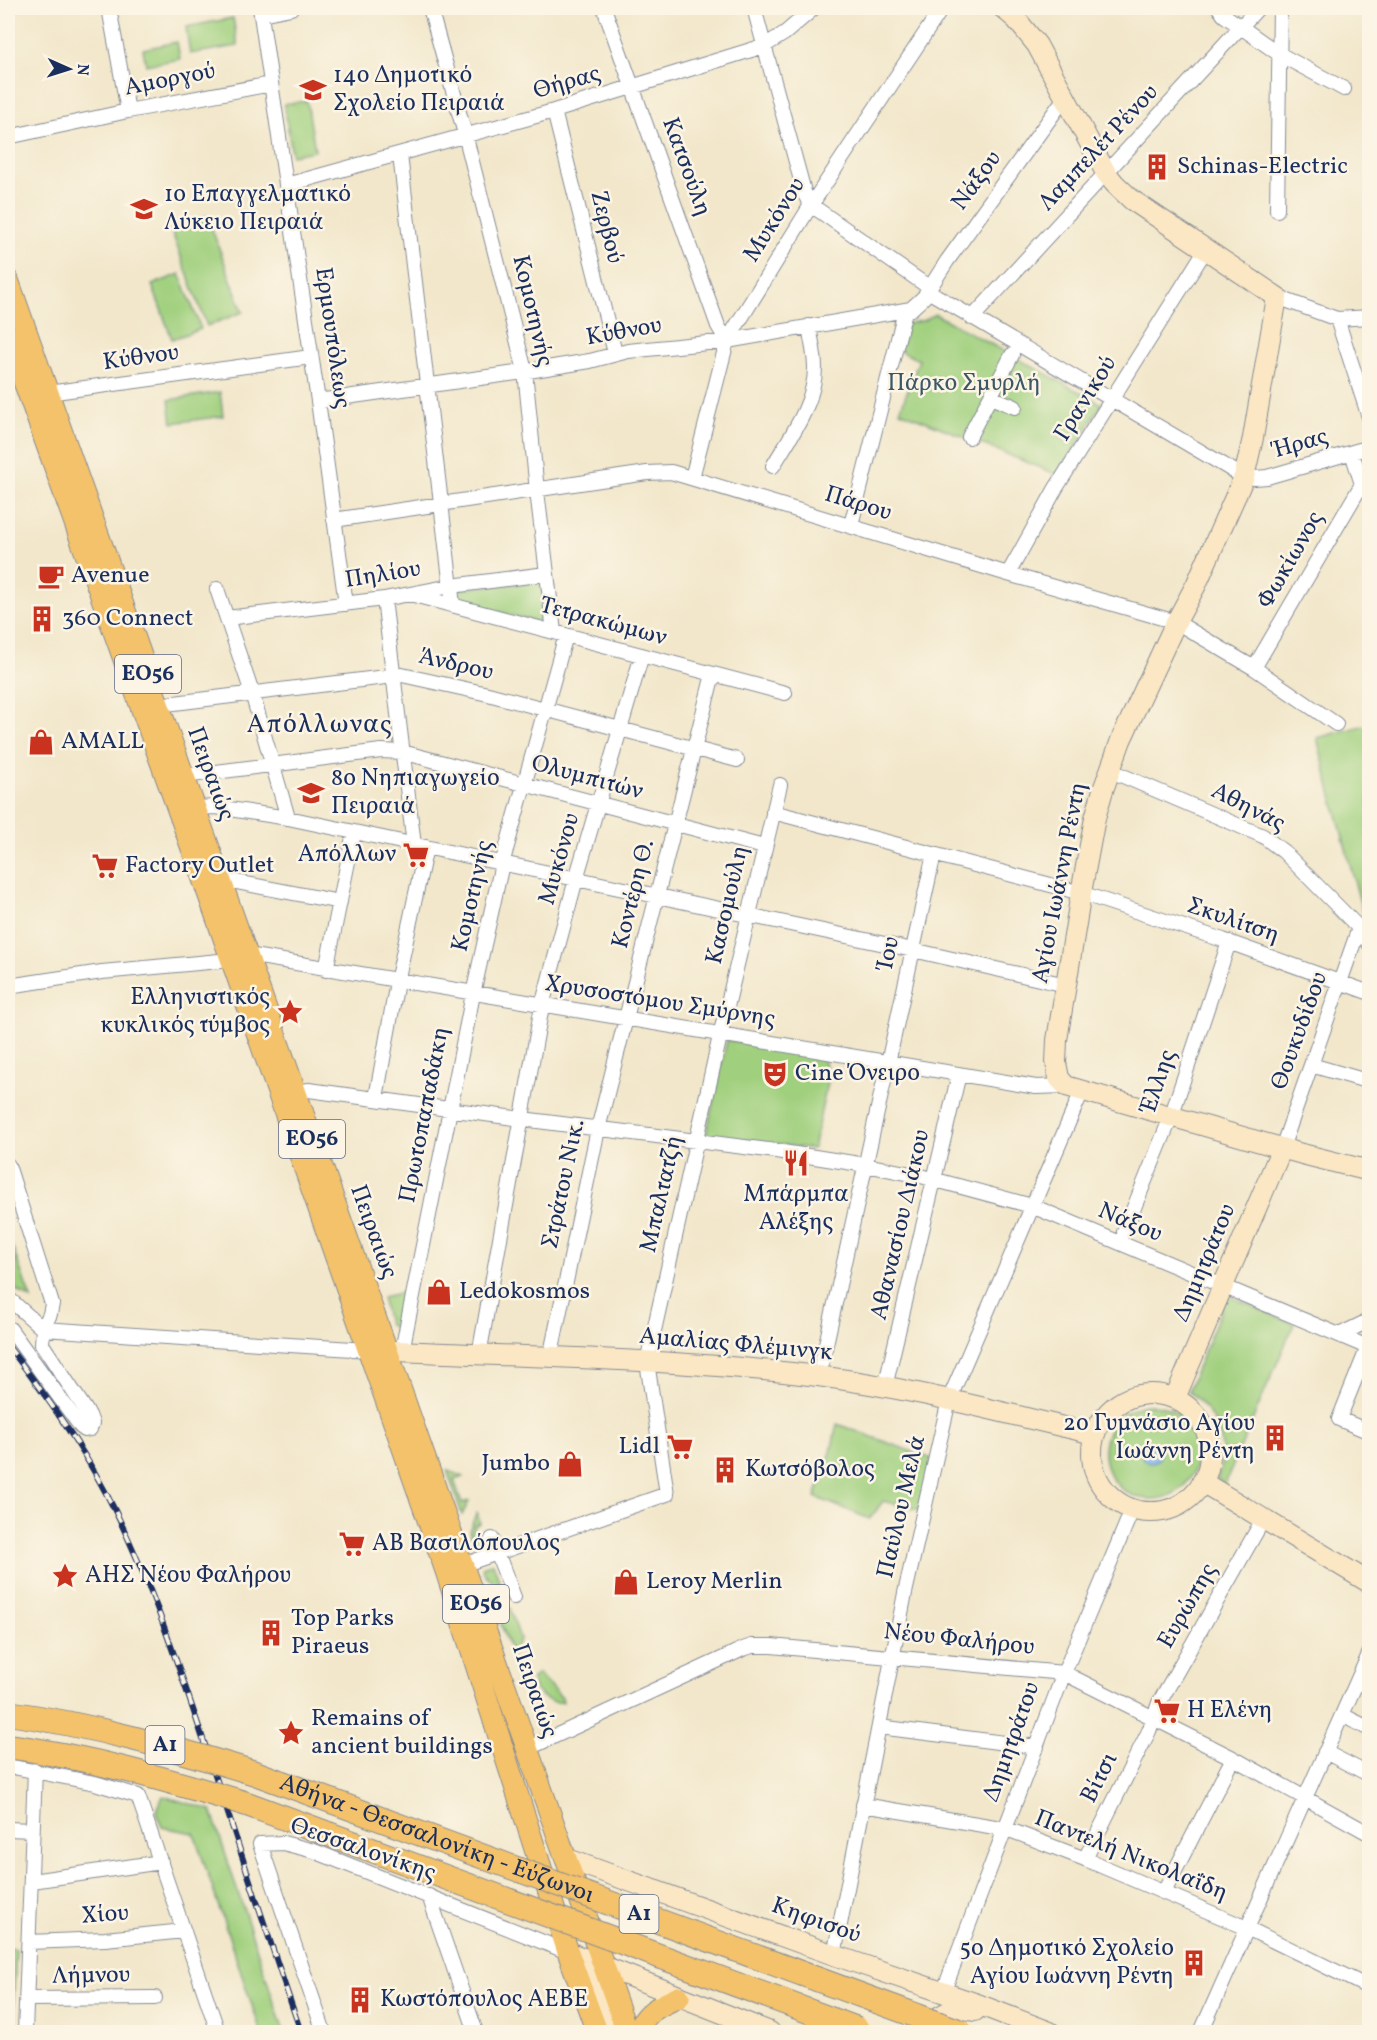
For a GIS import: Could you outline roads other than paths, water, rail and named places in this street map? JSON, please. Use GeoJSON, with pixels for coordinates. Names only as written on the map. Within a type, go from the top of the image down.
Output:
{"type":"FeatureCollection","features":[{"type":"Feature","properties":{"kind":"highway","name":"Αθήνα - Θεσσαλονίκη - Εύζωνοι"},"geometry":{"type":"LineString","coordinates":[[8,1713],[39,1717],[137,1738],[255,1773],[961,2032]]}},
{"type":"Feature","properties":{"kind":"highway","name":"Αθήνα - Θεσσαλονίκη - Εύζωνοι"},"geometry":{"type":"LineString","coordinates":[[8,1746],[66,1756],[160,1778],[247,1804],[857,2028]]}},
{"type":"Feature","properties":{"kind":"main road"},"geometry":{"type":"LineString","coordinates":[[1015,11],[1037,45],[1064,99],[1106,173],[1115,184],[1132,200],[1277,297]]}},
{"type":"Feature","properties":{"kind":"main road","name":"Πειραιώς"},"geometry":{"type":"LineString","coordinates":[[8,280],[221,882],[239,958],[296,1092],[627,2032]]}},
{"type":"Feature","properties":{"kind":"main road","name":"Αγίου Ιωάννη Ρέντη"},"geometry":{"type":"LineString","coordinates":[[1074,1088],[1059,1078],[1056,1052],[1095,818],[1109,770],[1244,477],[1252,444],[1277,297]]}},
{"type":"Feature","properties":{"kind":"main road","name":"Πειραιώς"},"geometry":{"type":"LineString","coordinates":[[8,337],[386,1350],[446,1571],[568,1952],[597,2032]]}},
{"type":"Feature","properties":{"kind":"main road"},"geometry":{"type":"LineString","coordinates":[[1074,1088],[1370,1171]]}},
{"type":"Feature","properties":{"kind":"main road","name":"Δημητράτου"},"geometry":{"type":"LineString","coordinates":[[1175,1398],[1282,1148]]}},
{"type":"Feature","properties":{"kind":"main road","name":"Αμαλίας Φλέμινγκ"},"geometry":{"type":"LineString","coordinates":[[386,1350],[647,1362],[819,1376],[950,1400],[1094,1434]]}},
{"type":"Feature","properties":{"kind":"main road"},"geometry":{"type":"LineString","coordinates":[[1155,1394],[1175,1398],[1200,1419],[1209,1440],[1210,1462],[1202,1482],[1187,1500],[1167,1511],[1132,1510],[1110,1497],[1095,1474],[1092,1461],[1094,1434],[1106,1414],[1127,1398],[1155,1394]]}},
{"type":"Feature","properties":{"kind":"main road"},"geometry":{"type":"LineString","coordinates":[[1202,1482],[1370,1583]]}},
{"type":"Feature","properties":{"kind":"main road","name":"Κηφισού"},"geometry":{"type":"LineString","coordinates":[[565,1857],[834,1955],[980,2005],[1046,2031]]}},
{"type":"Feature","properties":{"kind":"main road"},"geometry":{"type":"LineString","coordinates":[[568,1952],[770,2032]]}},
{"type":"Feature","properties":{"kind":"main road"},"geometry":{"type":"LineString","coordinates":[[568,1952],[608,2005],[620,2032]]}},
{"type":"Feature","properties":{"kind":"main road"},"geometry":{"type":"LineString","coordinates":[[638,2032],[650,2011],[679,1997]]}},
{"type":"Feature","properties":{"kind":"main road"},"geometry":{"type":"LineString","coordinates":[[926,2032],[939,2015],[963,2008],[1046,2031]]}},
{"type":"Feature","properties":{"kind":"street"},"geometry":{"type":"LineString","coordinates":[[109,8],[128,111]]}},
{"type":"Feature","properties":{"kind":"street"},"geometry":{"type":"LineString","coordinates":[[261,11],[291,8]]}},
{"type":"Feature","properties":{"kind":"street","name":"Κομοτηνής"},"geometry":{"type":"LineString","coordinates":[[430,8],[465,134],[525,371],[546,574],[560,634],[545,710],[502,864],[473,994]]}},
{"type":"Feature","properties":{"kind":"street","name":"Κατσούλη"},"geometry":{"type":"LineString","coordinates":[[604,8],[718,326],[727,341]]}},
{"type":"Feature","properties":{"kind":"street"},"geometry":{"type":"LineString","coordinates":[[754,8],[801,185],[811,205],[972,318],[1244,477]]}},
{"type":"Feature","properties":{"kind":"street","name":"Θήρας"},"geometry":{"type":"LineString","coordinates":[[286,185],[554,111],[764,46],[780,37],[814,8]]}},
{"type":"Feature","properties":{"kind":"street","name":"Μυκόνου"},"geometry":{"type":"LineString","coordinates":[[692,478],[727,341],[811,205],[942,8]]}},
{"type":"Feature","properties":{"kind":"street"},"geometry":{"type":"LineString","coordinates":[[1219,8],[1224,15],[1279,54],[1344,89]]}},
{"type":"Feature","properties":{"kind":"street","name":"Λαμπελέτ Ρένου"},"geometry":{"type":"LineString","coordinates":[[972,318],[1242,28],[1258,8]]}},
{"type":"Feature","properties":{"kind":"street"},"geometry":{"type":"LineString","coordinates":[[1277,210],[1280,8]]}},
{"type":"Feature","properties":{"kind":"street","name":"Ερμουπόλεως"},"geometry":{"type":"LineString","coordinates":[[261,11],[346,604]]}},
{"type":"Feature","properties":{"kind":"street","name":"Αμοργού"},"geometry":{"type":"LineString","coordinates":[[8,137],[271,84]]}},
{"type":"Feature","properties":{"kind":"street","name":"Νάξου"},"geometry":{"type":"LineString","coordinates":[[929,289],[1064,99]]}},
{"type":"Feature","properties":{"kind":"street","name":"Ζερβού"},"geometry":{"type":"LineString","coordinates":[[554,111],[615,353]]}},
{"type":"Feature","properties":{"kind":"street"},"geometry":{"type":"LineString","coordinates":[[400,155],[453,605]]}},
{"type":"Feature","properties":{"kind":"street","name":"Γρανικού"},"geometry":{"type":"LineString","coordinates":[[1008,574],[1056,488],[1206,249]]}},
{"type":"Feature","properties":{"kind":"street"},"geometry":{"type":"LineString","coordinates":[[851,525],[905,311],[919,304],[929,289]]}},
{"type":"Feature","properties":{"kind":"street"},"geometry":{"type":"LineString","coordinates":[[1277,297],[1337,320],[1370,317]]}},
{"type":"Feature","properties":{"kind":"street","name":"Κύθνου"},"geometry":{"type":"LineString","coordinates":[[318,401],[590,361],[615,353],[727,341],[905,311]]}},
{"type":"Feature","properties":{"kind":"street"},"geometry":{"type":"LineString","coordinates":[[1337,320],[1370,420]]}},
{"type":"Feature","properties":{"kind":"street"},"geometry":{"type":"LineString","coordinates":[[773,466],[803,415],[814,383],[815,369],[808,326]]}},
{"type":"Feature","properties":{"kind":"street"},"geometry":{"type":"LineString","coordinates":[[969,438],[1012,355]]}},
{"type":"Feature","properties":{"kind":"street","name":"Κύθνου"},"geometry":{"type":"LineString","coordinates":[[48,393],[311,357]]}},
{"type":"Feature","properties":{"kind":"street"},"geometry":{"type":"LineString","coordinates":[[991,397],[1015,407]]}},
{"type":"Feature","properties":{"kind":"street","name":"Ήρας"},"geometry":{"type":"LineString","coordinates":[[1244,477],[1267,477],[1370,447]]}},
{"type":"Feature","properties":{"kind":"street"},"geometry":{"type":"LineString","coordinates":[[1352,453],[1366,481]]}},
{"type":"Feature","properties":{"kind":"street","name":"Πάρου"},"geometry":{"type":"LineString","coordinates":[[334,520],[659,471],[692,478],[1008,574],[1176,622],[1254,668],[1336,724]]}},
{"type":"Feature","properties":{"kind":"street","name":"Φωκίωνος"},"geometry":{"type":"LineString","coordinates":[[1254,668],[1366,481]]}},
{"type":"Feature","properties":{"kind":"street","name":"Πηλίου"},"geometry":{"type":"LineString","coordinates":[[227,618],[384,599],[451,586],[546,574]]}},
{"type":"Feature","properties":{"kind":"street"},"geometry":{"type":"LineString","coordinates":[[217,589],[252,693],[288,818]]}},
{"type":"Feature","properties":{"kind":"street","name":"Τετρακώμων"},"geometry":{"type":"LineString","coordinates":[[410,594],[785,693]]}},
{"type":"Feature","properties":{"kind":"street"},"geometry":{"type":"LineString","coordinates":[[376,1098],[420,846],[402,752],[384,599]]}},
{"type":"Feature","properties":{"kind":"street","name":"Μυκόνου"},"geometry":{"type":"LineString","coordinates":[[479,1355],[542,1006],[576,879],[642,655]]}},
{"type":"Feature","properties":{"kind":"street","name":"Κοντέρη Θ."},"geometry":{"type":"LineString","coordinates":[[625,1020],[713,674]]}},
{"type":"Feature","properties":{"kind":"street","name":"Άνδρου"},"geometry":{"type":"LineString","coordinates":[[158,705],[394,675],[417,678],[737,760]]}},
{"type":"Feature","properties":{"kind":"street","name":"Ολυμπιτών"},"geometry":{"type":"LineString","coordinates":[[184,776],[381,751],[402,752],[764,847]]}},
{"type":"Feature","properties":{"kind":"street","name":"Αθηνάς"},"geometry":{"type":"LineString","coordinates":[[1109,770],[1263,836],[1284,852],[1359,928],[1370,945]]}},
{"type":"Feature","properties":{"kind":"street","name":"Κασομούλη"},"geometry":{"type":"LineString","coordinates":[[720,1036],[780,785]]}},
{"type":"Feature","properties":{"kind":"street"},"geometry":{"type":"LineString","coordinates":[[195,808],[216,807],[288,818],[913,950],[1066,985]]}},
{"type":"Feature","properties":{"kind":"street","name":"Σκυλίτση"},"geometry":{"type":"LineString","coordinates":[[773,812],[1081,893],[1370,993]]}},
{"type":"Feature","properties":{"kind":"street"},"geometry":{"type":"LineString","coordinates":[[326,970],[354,832]]}},
{"type":"Feature","properties":{"kind":"street","name":"Ίου"},"geometry":{"type":"LineString","coordinates":[[819,1376],[934,854]]}},
{"type":"Feature","properties":{"kind":"street"},"geometry":{"type":"LineString","coordinates":[[221,882],[236,882],[340,902]]}},
{"type":"Feature","properties":{"kind":"street","name":"Θουκυδίδου"},"geometry":{"type":"LineString","coordinates":[[1282,1148],[1359,928]]}},
{"type":"Feature","properties":{"kind":"street","name":"Έλλης"},"geometry":{"type":"LineString","coordinates":[[1124,1232],[1172,1117],[1228,942]]}},
{"type":"Feature","properties":{"kind":"street","name":"Χρυσοστόμου Σμύρνης"},"geometry":{"type":"LineString","coordinates":[[8,986],[102,972],[239,958],[326,970],[1036,1087],[1074,1088]]}},
{"type":"Feature","properties":{"kind":"street","name":"Πρωτοπαπαδάκη"},"geometry":{"type":"LineString","coordinates":[[386,1350],[449,1109],[473,994]]}},
{"type":"Feature","properties":{"kind":"street","name":"Στράτου Νικ."},"geometry":{"type":"LineString","coordinates":[[550,1358],[598,1129],[625,1020]]}},
{"type":"Feature","properties":{"kind":"street","name":"Μπαλτατζή"},"geometry":{"type":"LineString","coordinates":[[647,1362],[720,1036]]}},
{"type":"Feature","properties":{"kind":"street"},"geometry":{"type":"LineString","coordinates":[[1311,1065],[1370,1082]]}},
{"type":"Feature","properties":{"kind":"street","name":"Αθανασίου Διάκου"},"geometry":{"type":"LineString","coordinates":[[885,1387],[959,1074]]}},
{"type":"Feature","properties":{"kind":"street","name":"Παύλου Μελά"},"geometry":{"type":"LineString","coordinates":[[834,1955],[905,1593],[950,1400],[1032,1206],[1074,1088]]}},
{"type":"Feature","properties":{"kind":"street","name":"Νάξου"},"geometry":{"type":"LineString","coordinates":[[296,1092],[309,1089],[776,1151],[866,1165],[935,1180],[1032,1206],[1369,1347]]}},
{"type":"Feature","properties":{"kind":"street"},"geometry":{"type":"LineString","coordinates":[[8,1166],[52,1304],[43,1329],[42,1344],[89,1415],[92,1425],[89,1430],[81,1427],[8,1329]]}},
{"type":"Feature","properties":{"kind":"street"},"geometry":{"type":"LineString","coordinates":[[8,1298],[43,1329],[386,1350]]}},
{"type":"Feature","properties":{"kind":"street"},"geometry":{"type":"LineString","coordinates":[[1339,1335],[1370,1320]]}},
{"type":"Feature","properties":{"kind":"street"},"geometry":{"type":"LineString","coordinates":[[1369,1347],[1339,1419],[1370,1432]]}},
{"type":"Feature","properties":{"kind":"street"},"geometry":{"type":"LineString","coordinates":[[463,1565],[667,1494],[647,1362]]}},
{"type":"Feature","properties":{"kind":"street","name":"Δημητράτου"},"geometry":{"type":"LineString","coordinates":[[943,1993],[1007,1829],[1064,1673],[1132,1510]]}},
{"type":"Feature","properties":{"kind":"street","name":"Ευρώπης"},"geometry":{"type":"LineString","coordinates":[[1153,1717],[1159,1702],[1264,1518]]}},
{"type":"Feature","properties":{"kind":"street"},"geometry":{"type":"LineString","coordinates":[[492,1539],[514,1597]]}},
{"type":"Feature","properties":{"kind":"street","name":"Νέου Φαλήρου"},"geometry":{"type":"LineString","coordinates":[[527,1749],[752,1646],[893,1656],[1064,1673],[1233,1758],[1370,1834]]}},
{"type":"Feature","properties":{"kind":"street"},"geometry":{"type":"LineString","coordinates":[[1201,2032],[1370,1652]]}},
{"type":"Feature","properties":{"kind":"street"},"geometry":{"type":"LineString","coordinates":[[1342,1715],[1370,1729]]}},
{"type":"Feature","properties":{"kind":"street","name":"Βίτσι"},"geometry":{"type":"LineString","coordinates":[[1085,1859],[1149,1731],[1153,1717]]}},
{"type":"Feature","properties":{"kind":"street"},"geometry":{"type":"LineString","coordinates":[[879,1727],[1037,1747]]}},
{"type":"Feature","properties":{"kind":"street"},"geometry":{"type":"LineString","coordinates":[[1325,1752],[1370,1775]]}},
{"type":"Feature","properties":{"kind":"street"},"geometry":{"type":"LineString","coordinates":[[1164,1892],[1233,1758]]}},
{"type":"Feature","properties":{"kind":"street"},"geometry":{"type":"LineString","coordinates":[[8,1766],[35,1770],[138,1796],[218,2032]]}},
{"type":"Feature","properties":{"kind":"street"},"geometry":{"type":"LineString","coordinates":[[25,2032],[35,1770]]}},
{"type":"Feature","properties":{"kind":"street","name":"Παντελή Νικολαΐδη"},"geometry":{"type":"LineString","coordinates":[[863,1805],[1007,1829],[1085,1859],[1247,1928],[1370,1988]]}},
{"type":"Feature","properties":{"kind":"street"},"geometry":{"type":"LineString","coordinates":[[8,1829],[32,1830]]}},
{"type":"Feature","properties":{"kind":"street","name":"Θεσσαλονίκης"},"geometry":{"type":"LineString","coordinates":[[324,2032],[260,1844],[284,1843],[314,1851],[568,1952]]}},
{"type":"Feature","properties":{"kind":"street"},"geometry":{"type":"LineString","coordinates":[[32,1881],[161,1862]]}},
{"type":"Feature","properties":{"kind":"street"},"geometry":{"type":"LineString","coordinates":[[429,1896],[476,2032]]}},
{"type":"Feature","properties":{"kind":"street","name":"Χίου"},"geometry":{"type":"LineString","coordinates":[[29,1942],[105,1939],[184,1931]]}},
{"type":"Feature","properties":{"kind":"street","name":"Λήμνου"},"geometry":{"type":"LineString","coordinates":[[26,1999],[155,1998]]}},
{"type":"Feature","properties":{"kind":"water"},"geometry":{"type":"Polygon","coordinates":[[[1147,1445],[1155,1445],[1160,1450],[1158,1461],[1147,1463],[1142,1458],[1142,1450],[1147,1445]]]}},
{"type":"Feature","properties":{"kind":"railway"},"geometry":{"type":"LineString","coordinates":[[8,1346],[84,1454],[135,1553],[182,1677],[301,2032]]}},
{"type":"Feature","properties":{"kind":"place","name":"14ο Δημοτικό Σχολείο Πειραιά"},"geometry":{"type":"Point","coordinates":[313,90]}},
{"type":"Feature","properties":{"kind":"place","name":"Schinas-Electric"},"geometry":{"type":"Point","coordinates":[1157,167]}},
{"type":"Feature","properties":{"kind":"place","name":"1ο Επαγγελματικό Λύκειο Πειραιά"},"geometry":{"type":"Point","coordinates":[144,209]}},
{"type":"Feature","properties":{"kind":"place","name":"Avenue"},"geometry":{"type":"Point","coordinates":[51,576]}},
{"type":"Feature","properties":{"kind":"place","name":"360 Connect"},"geometry":{"type":"Point","coordinates":[42,619]}},
{"type":"Feature","properties":{"kind":"place","name":"AMALL"},"geometry":{"type":"Point","coordinates":[41,742]}},
{"type":"Feature","properties":{"kind":"place","name":"8ο Νηπιαγωγείο Πειραιά"},"geometry":{"type":"Point","coordinates":[311,793]}},
{"type":"Feature","properties":{"kind":"place","name":"Απόλλων"},"geometry":{"type":"Point","coordinates":[416,855]}},
{"type":"Feature","properties":{"kind":"place","name":"Factory Outlet"},"geometry":{"type":"Point","coordinates":[105,866]}},
{"type":"Feature","properties":{"kind":"place","name":"Ελληνιστικός κυκλικός τύμβος"},"geometry":{"type":"Point","coordinates":[290,1012]}},
{"type":"Feature","properties":{"kind":"place","name":"Cine Όνειρο"},"geometry":{"type":"Point","coordinates":[775,1074]}},
{"type":"Feature","properties":{"kind":"place","name":"Μπάρμπα Αλέξης"},"geometry":{"type":"Point","coordinates":[796,1163]}},
{"type":"Feature","properties":{"kind":"place","name":"Ledokosmos"},"geometry":{"type":"Point","coordinates":[439,1292]}},
{"type":"Feature","properties":{"kind":"place","name":"2ο Γυμνάσιο Αγίου Ιωάννη Ρέντη"},"geometry":{"type":"Point","coordinates":[1275,1438]}},
{"type":"Feature","properties":{"kind":"place","name":"Lidl"},"geometry":{"type":"Point","coordinates":[680,1447]}},
{"type":"Feature","properties":{"kind":"place","name":"Jumbo"},"geometry":{"type":"Point","coordinates":[570,1464]}},
{"type":"Feature","properties":{"kind":"place","name":"Κωτσόβολος"},"geometry":{"type":"Point","coordinates":[725,1470]}},
{"type":"Feature","properties":{"kind":"place","name":"ΑΒ Βασιλόπουλος"},"geometry":{"type":"Point","coordinates":[352,1544]}},
{"type":"Feature","properties":{"kind":"place","name":"ΑΗΣ Νέου Φαλήρου"},"geometry":{"type":"Point","coordinates":[65,1576]}},
{"type":"Feature","properties":{"kind":"place","name":"Leroy Merlin"},"geometry":{"type":"Point","coordinates":[626,1582]}},
{"type":"Feature","properties":{"kind":"place","name":"Top Parks Piraeus"},"geometry":{"type":"Point","coordinates":[271,1633]}},
{"type":"Feature","properties":{"kind":"place","name":"Η Ελένη"},"geometry":{"type":"Point","coordinates":[1167,1711]}},
{"type":"Feature","properties":{"kind":"place","name":"Remains of ancient buildings"},"geometry":{"type":"Point","coordinates":[291,1733]}},
{"type":"Feature","properties":{"kind":"place","name":"5ο Δημοτικό Σχολείο Αγίου Ιωάννη Ρέντη"},"geometry":{"type":"Point","coordinates":[1194,1963]}},
{"type":"Feature","properties":{"kind":"place","name":"Κωστόπουλος ΑΕΒΕ"},"geometry":{"type":"Point","coordinates":[360,2000]}},
{"type":"Feature","properties":{"kind":"district","name":"Απόλλωνας"},"geometry":{"type":"Point","coordinates":[320,725]}},
{"type":"Feature","properties":{"kind":"park label","name":"Πάρκο Σµυρλή"},"geometry":{"type":"Point","coordinates":[964,384]}}]}
